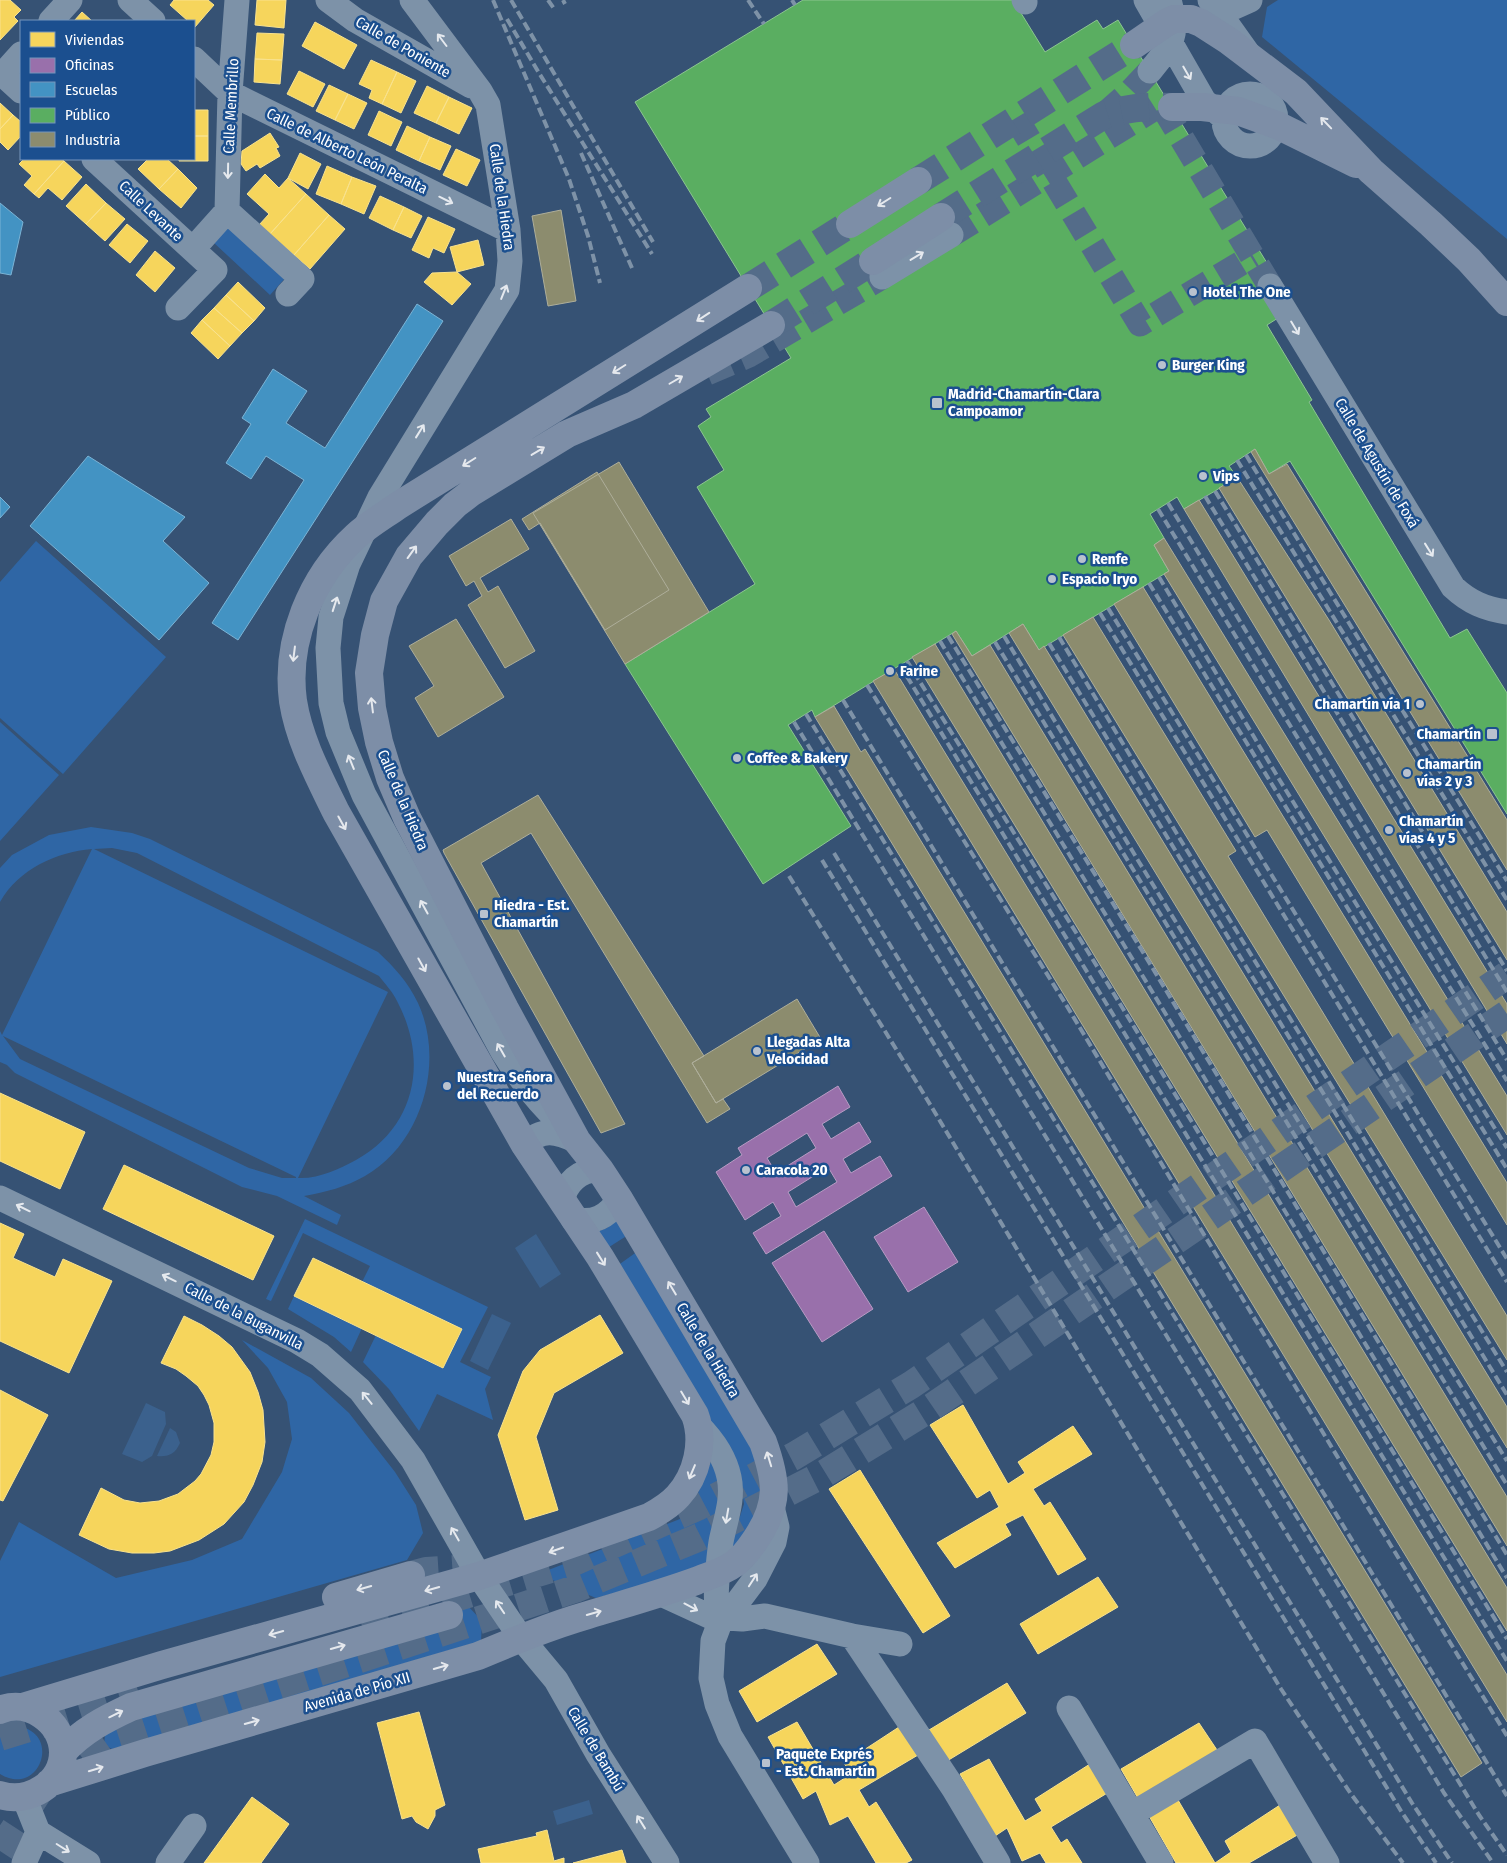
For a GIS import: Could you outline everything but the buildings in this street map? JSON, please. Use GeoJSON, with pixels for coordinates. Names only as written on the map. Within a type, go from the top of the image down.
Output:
{"type":"FeatureCollection","features":[{"type":"Feature","properties":{"kind":"main road"},"geometry":{"type":"LineString","coordinates":[[1134,45],[1166,22],[1172,10],[1201,23],[1266,68],[1296,92],[1371,171],[1469,260],[1507,302]]}},
{"type":"Feature","properties":{"kind":"main road"},"geometry":{"type":"LineString","coordinates":[[1172,107],[1202,107],[1238,111],[1279,126],[1371,171]]}},
{"type":"Feature","properties":{"kind":"main road"},"geometry":{"type":"LineString","coordinates":[[850,224],[918,181]]}},
{"type":"Feature","properties":{"kind":"main road"},"geometry":{"type":"LineString","coordinates":[[878,269],[946,226]]}},
{"type":"Feature","properties":{"kind":"main road"},"geometry":{"type":"LineString","coordinates":[[6,1708],[67,1695],[162,1665],[479,1576],[649,1517],[665,1508],[685,1487],[693,1470],[699,1447],[698,1424],[689,1405],[602,1261],[525,1145],[336,812],[317,774],[301,731],[294,703],[291,678],[302,620],[311,595],[323,574],[356,536],[399,505],[748,288]]}},
{"type":"Feature","properties":{"kind":"main road","name":"Calle de la Hiedra"},"geometry":{"type":"LineString","coordinates":[[661,1594],[717,1573],[734,1564],[749,1549],[767,1521],[772,1507],[774,1486],[771,1464],[763,1442],[619,1200],[600,1170],[577,1140],[504,1009],[407,818],[390,778],[379,742],[372,708],[368,673],[375,634],[384,601],[409,556],[455,505],[479,488],[567,434],[634,405],[771,325]]}},
{"type":"Feature","properties":{"kind":"main road"},"geometry":{"type":"LineString","coordinates":[[634,405],[654,361],[676,334]]}},
{"type":"Feature","properties":{"kind":"main road"},"geometry":{"type":"LineString","coordinates":[[67,1695],[118,1666],[157,1648],[411,1575]]}},
{"type":"Feature","properties":{"kind":"main road","name":"Avenida de Pío XII"},"geometry":{"type":"LineString","coordinates":[[7,1798],[38,1792],[50,1783],[145,1753],[478,1656],[521,1638],[585,1616],[661,1594]]}},
{"type":"Feature","properties":{"kind":"main road"},"geometry":{"type":"LineString","coordinates":[[50,1783],[57,1773],[63,1752],[72,1742],[91,1727],[131,1707],[449,1614]]}},
{"type":"Feature","properties":{"kind":"main road"},"geometry":{"type":"LineString","coordinates":[[6,1708],[38,1711],[50,1720],[58,1733],[63,1752]]}},
{"type":"Feature","properties":{"kind":"street"},"geometry":{"type":"LineString","coordinates":[[52,20],[70,0]]}},
{"type":"Feature","properties":{"kind":"street"},"geometry":{"type":"LineString","coordinates":[[130,0],[152,20]]}},
{"type":"Feature","properties":{"kind":"street","name":"Calle Membrillo"},"geometry":{"type":"LineString","coordinates":[[227,211],[230,93],[237,0]]}},
{"type":"Feature","properties":{"kind":"street","name":"Calle de Poniente"},"geometry":{"type":"LineString","coordinates":[[328,0],[355,20],[480,91]]}},
{"type":"Feature","properties":{"kind":"street","name":"Calle de la Hiedra"},"geometry":{"type":"LineString","coordinates":[[412,0],[488,104],[508,230],[510,261],[507,290],[380,497],[352,555],[331,617],[328,667],[331,703],[338,732],[364,794],[502,1052],[527,1087],[553,1117],[577,1140]]}},
{"type":"Feature","properties":{"kind":"street"},"geometry":{"type":"LineString","coordinates":[[1146,0],[1204,101],[1224,118]]}},
{"type":"Feature","properties":{"kind":"street"},"geometry":{"type":"LineString","coordinates":[[1250,0],[1216,7],[1251,58],[1262,97],[1273,109],[1275,125],[1272,132],[1260,143],[1247,146],[1232,139],[1227,133],[1224,118],[1231,102],[1237,97],[1246,94],[1262,97]]}},
{"type":"Feature","properties":{"kind":"street"},"geometry":{"type":"LineString","coordinates":[[1150,71],[1168,48],[1172,37],[1172,10]]}},
{"type":"Feature","properties":{"kind":"street"},"geometry":{"type":"LineString","coordinates":[[20,55],[1,73],[20,90]]}},
{"type":"Feature","properties":{"kind":"street","name":"Calle de Alberto León Peralta"},"geometry":{"type":"LineString","coordinates":[[195,60],[230,93],[508,230]]}},
{"type":"Feature","properties":{"kind":"street","name":"Calle Levante"},"geometry":{"type":"LineString","coordinates":[[95,160],[192,249],[227,211]]}},
{"type":"Feature","properties":{"kind":"street"},"geometry":{"type":"LineString","coordinates":[[227,211],[302,279],[288,294]]}},
{"type":"Feature","properties":{"kind":"street"},"geometry":{"type":"LineString","coordinates":[[178,308],[215,270],[192,249]]}},
{"type":"Feature","properties":{"kind":"street","name":"Calle de Agustín de Foxá"},"geometry":{"type":"LineString","coordinates":[[1270,286],[1453,587],[1465,598],[1477,605],[1491,610],[1507,612]]}},
{"type":"Feature","properties":{"kind":"street"},"geometry":{"type":"LineString","coordinates":[[486,1079],[500,1078],[527,1087]]}},
{"type":"Feature","properties":{"kind":"street"},"geometry":{"type":"LineString","coordinates":[[525,1145],[532,1138],[544,1133],[560,1133],[577,1140]]}},
{"type":"Feature","properties":{"kind":"street"},"geometry":{"type":"LineString","coordinates":[[600,1170],[592,1169],[574,1179],[564,1193],[568,1211],[584,1222],[593,1221],[605,1216],[614,1208],[619,1200]]}},
{"type":"Feature","properties":{"kind":"street","name":"Calle de la Buganvilla"},"geometry":{"type":"LineString","coordinates":[[0,1198],[274,1328],[320,1356],[360,1390],[413,1460],[479,1576],[521,1638]]}},
{"type":"Feature","properties":{"kind":"street"},"geometry":{"type":"LineString","coordinates":[[698,1424],[722,1457],[730,1478],[727,1520],[721,1541],[717,1573],[716,1602],[722,1617]]}},
{"type":"Feature","properties":{"kind":"street","name":"Calle de la Hiedra"},"geometry":{"type":"LineString","coordinates":[[772,1507],[777,1527],[774,1542],[755,1579],[737,1603],[722,1617],[713,1641],[711,1678],[717,1704],[730,1736],[807,1863]]}},
{"type":"Feature","properties":{"kind":"street"},"geometry":{"type":"LineString","coordinates":[[661,1594],[711,1617],[742,1619],[765,1616],[852,1636],[900,1644]]}},
{"type":"Feature","properties":{"kind":"street"},"geometry":{"type":"LineString","coordinates":[[852,1636],[954,1789],[998,1863]]}},
{"type":"Feature","properties":{"kind":"street","name":"Calle de Bambú"},"geometry":{"type":"LineString","coordinates":[[521,1638],[556,1680],[598,1754],[667,1863]]}},
{"type":"Feature","properties":{"kind":"street"},"geometry":{"type":"LineString","coordinates":[[1069,1708],[1161,1863]]}},
{"type":"Feature","properties":{"kind":"street"},"geometry":{"type":"LineString","coordinates":[[1132,1814],[1255,1741],[1327,1863]]}},
{"type":"Feature","properties":{"kind":"street"},"geometry":{"type":"LineString","coordinates":[[7,1798],[38,1832],[88,1863]]}},
{"type":"Feature","properties":{"kind":"street"},"geometry":{"type":"LineString","coordinates":[[168,1863],[194,1826]]}},
{"type":"Feature","properties":{"kind":"street"},"geometry":{"type":"LineString","coordinates":[[24,1863],[38,1832]]}},
{"type":"Feature","properties":{"kind":"shaded area"},"geometry":{"type":"Polygon","coordinates":[[[1278,0],[1507,0],[1507,239],[1262,37],[1267,7],[1278,0]]]}},
{"type":"Feature","properties":{"kind":"shaded area"},"geometry":{"type":"Polygon","coordinates":[[[228,226],[287,276],[270,295],[213,242],[228,226]]]}},
{"type":"Feature","properties":{"kind":"shaded area"},"geometry":{"type":"Polygon","coordinates":[[[36,541],[166,657],[63,774],[0,718],[0,582],[36,541]]]}},
{"type":"Feature","properties":{"kind":"shaded area"},"geometry":{"type":"Polygon","coordinates":[[[0,722],[59,775],[0,841],[0,722]]]}},
{"type":"Feature","properties":{"kind":"shaded area"},"geometry":{"type":"Polygon","coordinates":[[[91,827],[132,833],[150,839],[378,952],[405,982],[418,1003],[426,1026],[429,1050],[428,1075],[423,1099],[414,1122],[402,1143],[385,1161],[365,1176],[351,1183],[328,1191],[304,1196],[341,1215],[337,1225],[277,1196],[242,1187],[15,1073],[7,1065],[0,1062],[0,1031],[2,1035],[92,849],[65,854],[40,864],[17,880],[0,902],[0,868],[12,855],[49,835],[91,827]],[[112,848],[94,849],[388,992],[298,1178],[314,1177],[336,1170],[377,1146],[392,1129],[404,1110],[411,1090],[414,1068],[407,1023],[391,991],[379,976],[137,853],[112,848]],[[3,1036],[20,1059],[249,1168],[282,1178],[296,1178],[296,1177],[3,1036]]]}},
{"type":"Feature","properties":{"kind":"shaded area"},"geometry":{"type":"Polygon","coordinates":[[[305,1219],[488,1307],[460,1362],[491,1377],[485,1389],[493,1420],[437,1394],[419,1431],[389,1389],[363,1362],[376,1335],[362,1282],[370,1266],[303,1233],[271,1301],[266,1299],[305,1219]]]}},
{"type":"Feature","properties":{"kind":"shaded area"},"geometry":{"type":"Polygon","coordinates":[[[618,1219],[628,1235],[606,1249],[596,1232],[607,1228],[618,1219]]]}},
{"type":"Feature","properties":{"kind":"shaded area"},"geometry":{"type":"Polygon","coordinates":[[[536,1234],[561,1274],[540,1288],[515,1248],[536,1234]]]}},
{"type":"Feature","properties":{"kind":"shaded area"},"geometry":{"type":"Polygon","coordinates":[[[638,1251],[747,1430],[764,1486],[754,1522],[736,1549],[730,1547],[744,1504],[740,1477],[617,1266],[638,1251]]]}},
{"type":"Feature","properties":{"kind":"shaded area"},"geometry":{"type":"Polygon","coordinates":[[[294,1296],[362,1328],[351,1352],[334,1337],[288,1309],[294,1296]]]}},
{"type":"Feature","properties":{"kind":"shaded area"},"geometry":{"type":"Polygon","coordinates":[[[492,1314],[511,1323],[488,1370],[470,1361],[492,1314]]]}},
{"type":"Feature","properties":{"kind":"shaded area"},"geometry":{"type":"Polygon","coordinates":[[[242,1340],[311,1378],[349,1413],[395,1472],[416,1505],[423,1533],[407,1560],[0,1677],[0,1561],[19,1522],[116,1578],[192,1560],[242,1539],[282,1472],[292,1439],[287,1402],[268,1368],[242,1340]]]}},
{"type":"Feature","properties":{"kind":"shaded area"},"geometry":{"type":"Polygon","coordinates":[[[146,1403],[165,1412],[166,1424],[152,1456],[142,1462],[122,1454],[146,1403]]]}},
{"type":"Feature","properties":{"kind":"shaded area"},"geometry":{"type":"Polygon","coordinates":[[[170,1428],[176,1432],[180,1443],[171,1454],[157,1456],[170,1428]]]}},
{"type":"Feature","properties":{"kind":"shaded area"},"geometry":{"type":"Polygon","coordinates":[[[712,1459],[722,1483],[709,1560],[697,1571],[596,1598],[538,1574],[680,1519],[698,1493],[712,1459]]]}},
{"type":"Feature","properties":{"kind":"shaded area"},"geometry":{"type":"Polygon","coordinates":[[[452,1605],[467,1605],[482,1621],[481,1641],[112,1749],[104,1745],[105,1735],[120,1720],[452,1605]]]}},
{"type":"Feature","properties":{"kind":"shaded area"},"geometry":{"type":"Polygon","coordinates":[[[13,1726],[29,1730],[38,1738],[42,1749],[41,1760],[36,1770],[26,1777],[14,1779],[0,1774],[0,1731],[13,1726]]]}},
{"type":"Feature","properties":{"kind":"shaded area"},"geometry":{"type":"Polygon","coordinates":[[[589,1800],[593,1814],[557,1825],[553,1811],[589,1800]]]}},
{"type":"Feature","properties":{"kind":"tunnel"},"geometry":{"type":"LineString","coordinates":[[918,181],[1134,45]]}},
{"type":"Feature","properties":{"kind":"tunnel"},"geometry":{"type":"LineString","coordinates":[[1104,115],[1150,71]]}},
{"type":"Feature","properties":{"kind":"tunnel"},"geometry":{"type":"LineString","coordinates":[[1163,107],[1270,286]]}},
{"type":"Feature","properties":{"kind":"tunnel"},"geometry":{"type":"LineString","coordinates":[[941,217],[1104,115],[1138,108],[1172,107]]}},
{"type":"Feature","properties":{"kind":"tunnel"},"geometry":{"type":"LineString","coordinates":[[951,235],[1155,108]]}},
{"type":"Feature","properties":{"kind":"tunnel"},"geometry":{"type":"LineString","coordinates":[[1016,118],[1140,324],[1253,256]]}},
{"type":"Feature","properties":{"kind":"tunnel"},"geometry":{"type":"LineString","coordinates":[[748,288],[850,224]]}},
{"type":"Feature","properties":{"kind":"tunnel"},"geometry":{"type":"LineString","coordinates":[[771,325],[873,261]]}},
{"type":"Feature","properties":{"kind":"tunnel"},"geometry":{"type":"LineString","coordinates":[[707,373],[749,355],[882,277]]}},
{"type":"Feature","properties":{"kind":"tunnel"},"geometry":{"type":"LineString","coordinates":[[362,1626],[574,1562],[697,1507],[794,1456],[911,1385],[1507,975]]}},
{"type":"Feature","properties":{"kind":"tunnel"},"geometry":{"type":"LineString","coordinates":[[0,1851],[39,1791],[113,1739],[575,1589],[700,1537],[822,1475],[926,1411],[1507,1014]]}},
{"type":"Feature","properties":{"kind":"tunnel"},"geometry":{"type":"LineString","coordinates":[[411,1575],[426,1571],[487,1567]]}},
{"type":"Feature","properties":{"kind":"tunnel"},"geometry":{"type":"LineString","coordinates":[[0,1737],[139,1694]]}},
{"type":"Feature","properties":{"kind":"railway"},"geometry":{"type":"LineString","coordinates":[[493,0],[569,179],[588,236],[600,283]]}},
{"type":"Feature","properties":{"kind":"railway"},"geometry":{"type":"LineString","coordinates":[[511,0],[653,242]]}},
{"type":"Feature","properties":{"kind":"railway"},"geometry":{"type":"LineString","coordinates":[[548,0],[555,10]]}},
{"type":"Feature","properties":{"kind":"railway"},"geometry":{"type":"LineString","coordinates":[[563,0],[565,4]]}},
{"type":"Feature","properties":{"kind":"railway"},"geometry":{"type":"LineString","coordinates":[[748,0],[764,24]]}},
{"type":"Feature","properties":{"kind":"railway"},"geometry":{"type":"LineString","coordinates":[[792,0],[795,5]]}},
{"type":"Feature","properties":{"kind":"railway"},"geometry":{"type":"LineString","coordinates":[[507,19],[652,254]]}},
{"type":"Feature","properties":{"kind":"railway"},"geometry":{"type":"LineString","coordinates":[[581,153],[632,268]]}},
{"type":"Feature","properties":{"kind":"railway"},"geometry":{"type":"LineString","coordinates":[[1246,455],[1507,881]]}},
{"type":"Feature","properties":{"kind":"railway"},"geometry":{"type":"LineString","coordinates":[[1237,460],[1507,900]]}},
{"type":"Feature","properties":{"kind":"railway"},"geometry":{"type":"LineString","coordinates":[[1215,491],[1507,971]]}},
{"type":"Feature","properties":{"kind":"railway"},"geometry":{"type":"LineString","coordinates":[[1205,496],[1507,992]]}},
{"type":"Feature","properties":{"kind":"railway"},"geometry":{"type":"LineString","coordinates":[[1168,503],[1507,1060]]}},
{"type":"Feature","properties":{"kind":"railway"},"geometry":{"type":"LineString","coordinates":[[1158,509],[1507,1081]]}},
{"type":"Feature","properties":{"kind":"railway"},"geometry":{"type":"LineString","coordinates":[[1159,577],[1279,779],[1507,1148]]}},
{"type":"Feature","properties":{"kind":"railway"},"geometry":{"type":"LineString","coordinates":[[1149,583],[1507,1169]]}},
{"type":"Feature","properties":{"kind":"railway"},"geometry":{"type":"LineString","coordinates":[[1108,608],[1507,1259]]}},
{"type":"Feature","properties":{"kind":"railway"},"geometry":{"type":"LineString","coordinates":[[1100,613],[1507,1282]]}},
{"type":"Feature","properties":{"kind":"railway"},"geometry":{"type":"LineString","coordinates":[[948,636],[1141,949],[1507,1555]]}},
{"type":"Feature","properties":{"kind":"railway"},"geometry":{"type":"LineString","coordinates":[[1004,636],[1139,862],[1507,1461]]}},
{"type":"Feature","properties":{"kind":"railway"},"geometry":{"type":"LineString","coordinates":[[1059,637],[1180,839],[1507,1372]]}},
{"type":"Feature","properties":{"kind":"railway"},"geometry":{"type":"LineString","coordinates":[[940,641],[1507,1578]]}},
{"type":"Feature","properties":{"kind":"railway"},"geometry":{"type":"LineString","coordinates":[[995,642],[1507,1485]]}},
{"type":"Feature","properties":{"kind":"railway"},"geometry":{"type":"LineString","coordinates":[[1049,643],[1507,1395]]}},
{"type":"Feature","properties":{"kind":"railway"},"geometry":{"type":"LineString","coordinates":[[907,661],[1103,976],[1507,1639]]}},
{"type":"Feature","properties":{"kind":"railway"},"geometry":{"type":"LineString","coordinates":[[900,665],[1507,1661]]}},
{"type":"Feature","properties":{"kind":"railway"},"geometry":{"type":"LineString","coordinates":[[867,685],[1065,1003],[1507,1736]]}},
{"type":"Feature","properties":{"kind":"railway"},"geometry":{"type":"LineString","coordinates":[[843,700],[1507,1796]]}},
{"type":"Feature","properties":{"kind":"railway"},"geometry":{"type":"LineString","coordinates":[[806,714],[1479,1815],[1507,1855]]}},
{"type":"Feature","properties":{"kind":"railway"},"geometry":{"type":"LineString","coordinates":[[794,722],[1444,1793],[1493,1863]]}},
{"type":"Feature","properties":{"kind":"railway"},"geometry":{"type":"LineString","coordinates":[[834,853],[1412,1803],[1452,1863]]}},
{"type":"Feature","properties":{"kind":"railway"},"geometry":{"type":"LineString","coordinates":[[822,860],[1401,1811],[1436,1863]]}},
{"type":"Feature","properties":{"kind":"railway"},"geometry":{"type":"LineString","coordinates":[[789,876],[922,1091],[1281,1689],[1351,1794],[1403,1863]]}},
{"type":"Feature","properties":{"kind":"place","name":"Hotel The One"},"geometry":{"type":"Point","coordinates":[1193,292]}},
{"type":"Feature","properties":{"kind":"place","name":"Burger King"},"geometry":{"type":"Point","coordinates":[1162,365]}},
{"type":"Feature","properties":{"kind":"place","name":"Madrid-Chamartín-Clara Campoamor"},"geometry":{"type":"Point","coordinates":[937,403]}},
{"type":"Feature","properties":{"kind":"place","name":"Vips"},"geometry":{"type":"Point","coordinates":[1203,476]}},
{"type":"Feature","properties":{"kind":"place","name":"Renfe"},"geometry":{"type":"Point","coordinates":[1082,559]}},
{"type":"Feature","properties":{"kind":"place","name":"Espacio Iryo"},"geometry":{"type":"Point","coordinates":[1052,579]}},
{"type":"Feature","properties":{"kind":"place","name":"Farine"},"geometry":{"type":"Point","coordinates":[890,671]}},
{"type":"Feature","properties":{"kind":"place","name":"Chamartín vía 1"},"geometry":{"type":"Point","coordinates":[1420,704]}},
{"type":"Feature","properties":{"kind":"place","name":"Chamartín"},"geometry":{"type":"Point","coordinates":[1492,734]}},
{"type":"Feature","properties":{"kind":"place","name":"Coffee & Bakery"},"geometry":{"type":"Point","coordinates":[737,758]}},
{"type":"Feature","properties":{"kind":"place","name":"Chamartín vías 2 y 3"},"geometry":{"type":"Point","coordinates":[1407,773]}},
{"type":"Feature","properties":{"kind":"place","name":"Chamartín vías 4 y 5"},"geometry":{"type":"Point","coordinates":[1389,830]}},
{"type":"Feature","properties":{"kind":"place","name":"Hiedra - Est. Chamartín"},"geometry":{"type":"Point","coordinates":[484,914]}},
{"type":"Feature","properties":{"kind":"place","name":"Llegadas Alta Velocidad"},"geometry":{"type":"Point","coordinates":[757,1051]}},
{"type":"Feature","properties":{"kind":"place","name":"Nuestra Señora del Recuerdo"},"geometry":{"type":"Point","coordinates":[447,1086]}},
{"type":"Feature","properties":{"kind":"place","name":"Caracola 20"},"geometry":{"type":"Point","coordinates":[746,1170]}},
{"type":"Feature","properties":{"kind":"place","name":"Paquete Exprés - Est. Chamartín"},"geometry":{"type":"Point","coordinates":[766,1763]}}]}
